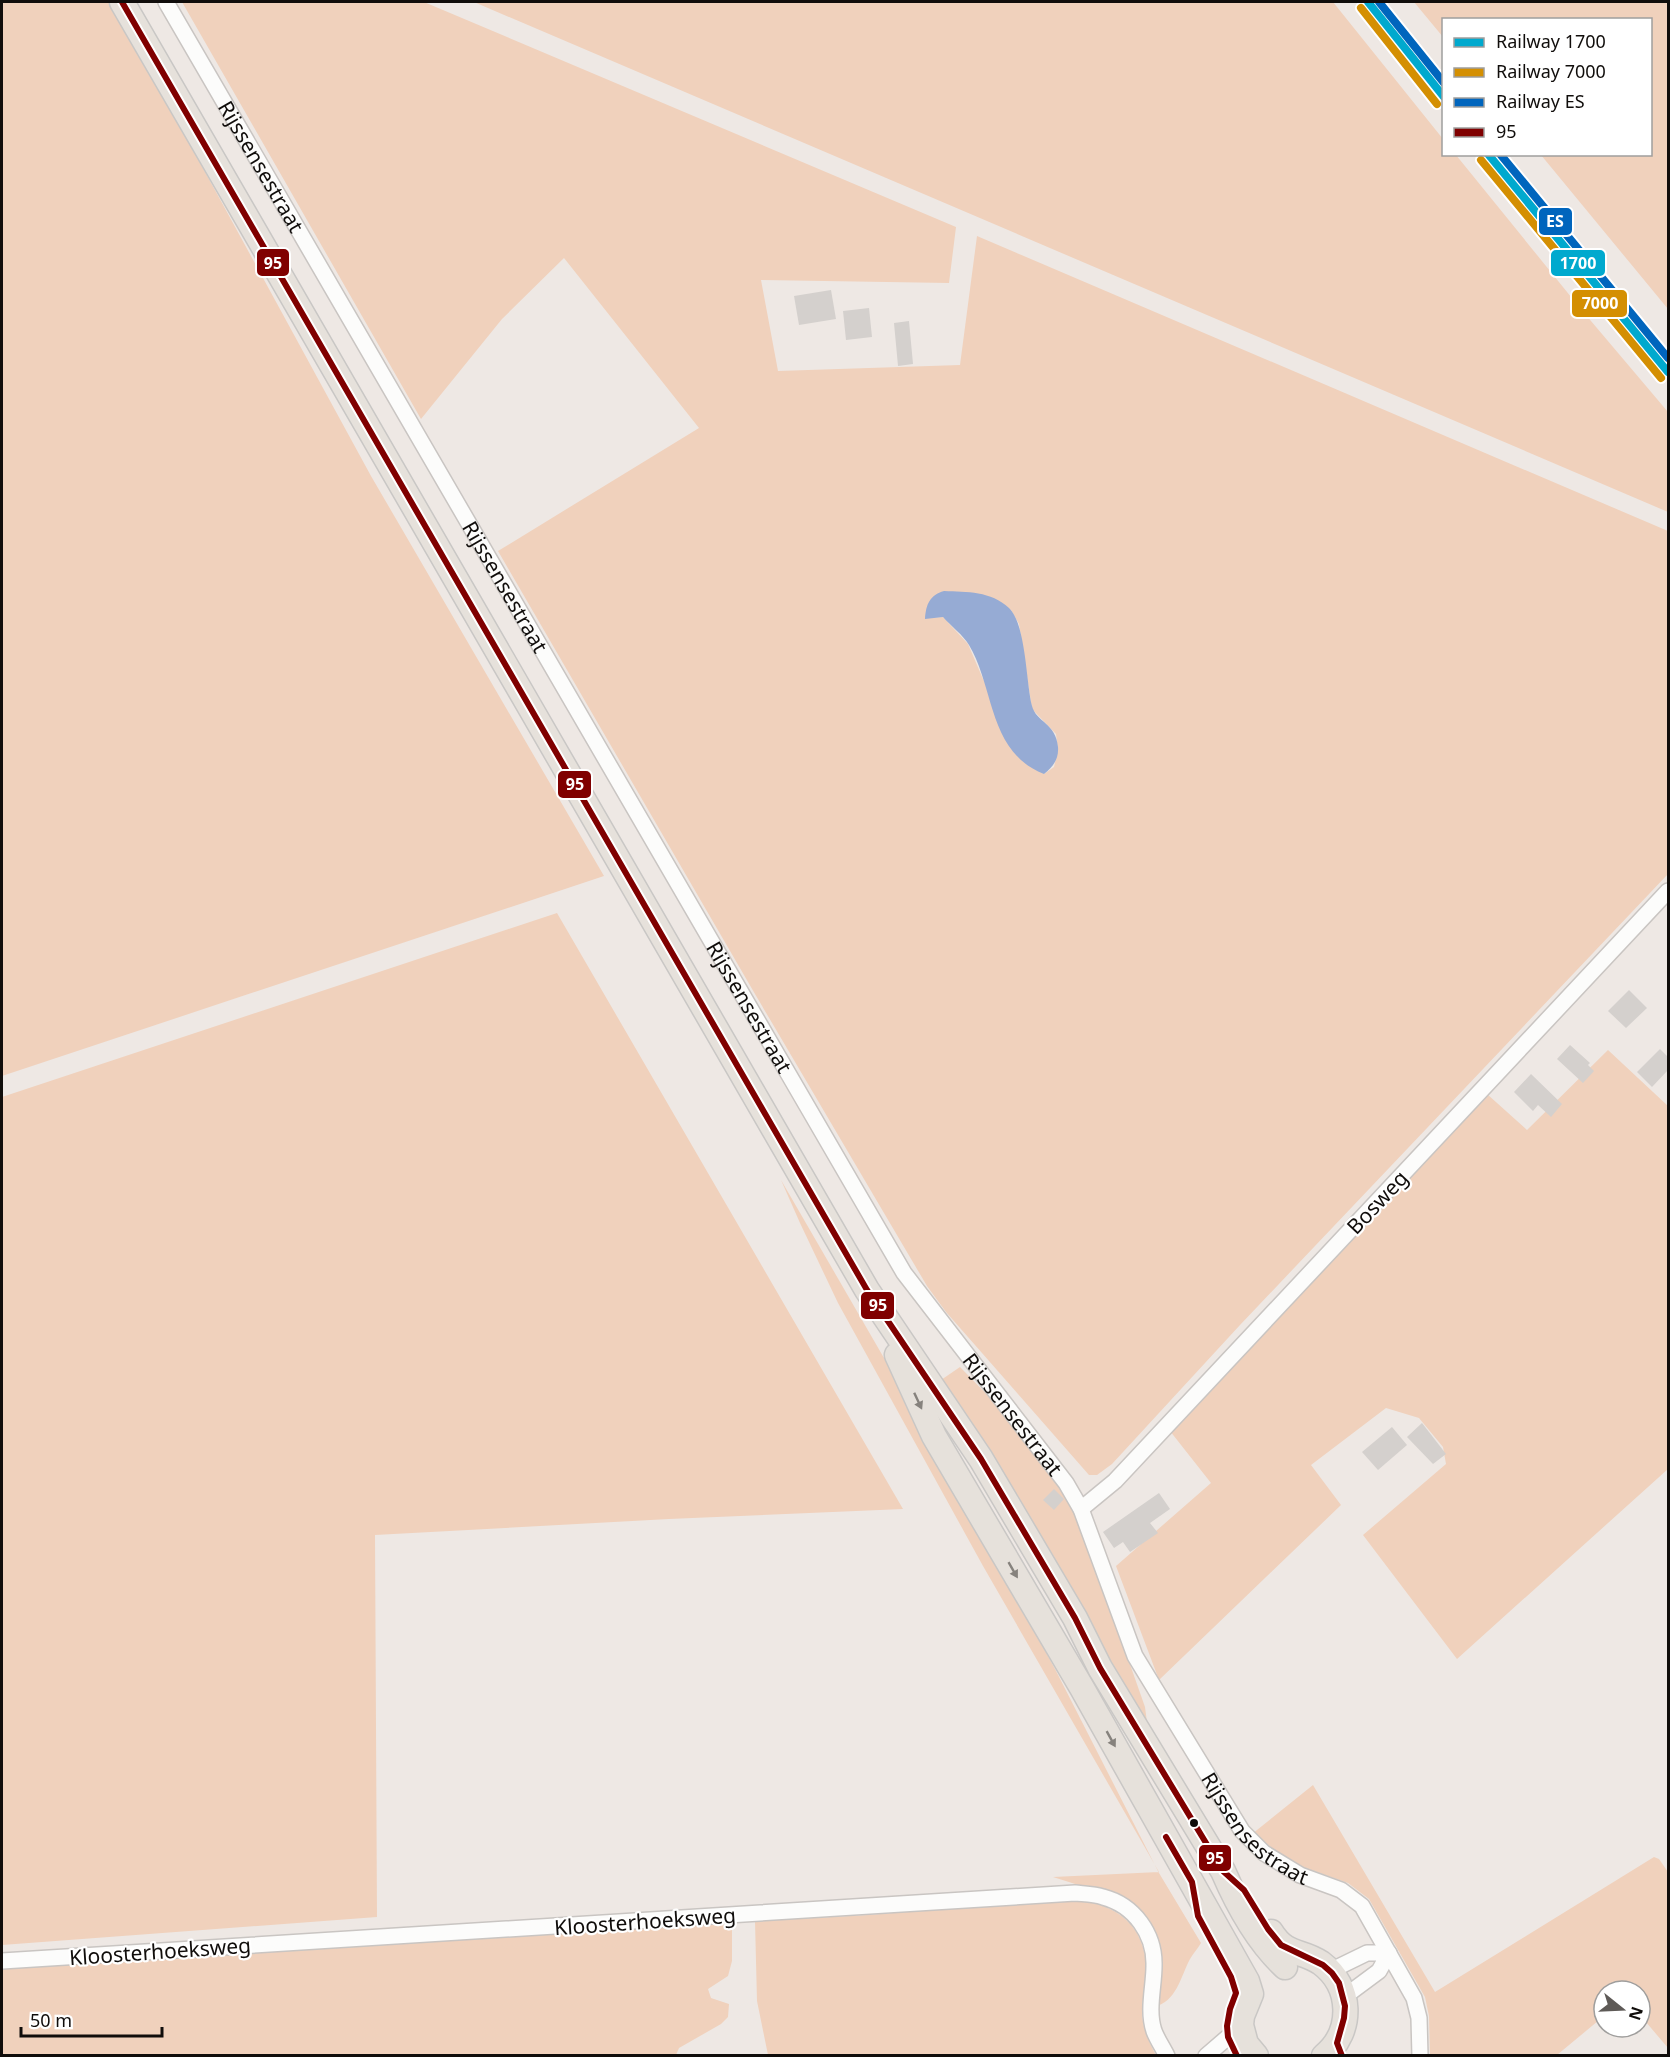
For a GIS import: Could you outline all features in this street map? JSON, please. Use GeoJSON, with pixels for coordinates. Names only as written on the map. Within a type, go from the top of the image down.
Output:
{"type":"FeatureCollection","features":[{"type":"Feature","properties":{"kind":"main road","name":"Rijssensestraat"},"geometry":{"type":"LineString","coordinates":[[122,2],[867,1290],[994,1479],[1075,1618],[1100,1668],[1224,1871],[1234,1897],[1273,1956],[1285,1967]]}},
{"type":"Feature","properties":{"kind":"main road","name":"Rijssensestraat"},"geometry":{"type":"LineString","coordinates":[[867,1290],[934,1436],[1077,1678],[1192,1882],[1241,1987]]}},
{"type":"Feature","properties":{"kind":"main road","name":"Rijssensestraat"},"geometry":{"type":"LineString","coordinates":[[1224,1871],[1243,1890],[1276,1940],[1284,1948],[1310,1958],[1322,1975]]}},
{"type":"Feature","properties":{"kind":"main road"},"geometry":{"type":"LineString","coordinates":[[1232,2046],[1227,2026],[1230,2009],[1241,1987],[1253,1976],[1285,1967],[1322,1975],[1339,1984],[1344,1997],[1346,2018],[1331,2053]]}},
{"type":"Feature","properties":{"kind":"main road"},"geometry":{"type":"LineString","coordinates":[[1322,1975],[1332,2011],[1323,2040],[1331,2053]]}},
{"type":"Feature","properties":{"kind":"main road"},"geometry":{"type":"LineString","coordinates":[[1241,1987],[1251,1994],[1242,2016],[1241,2025],[1246,2044],[1256,2055]]}},
{"type":"Feature","properties":{"kind":"street","name":"Rijssensestraat"},"geometry":{"type":"LineString","coordinates":[[166,2],[904,1273],[1066,1483],[1081,1509],[1135,1656],[1242,1832],[1264,1854],[1300,1875],[1341,1890],[1362,1906],[1418,2008],[1420,2055]]}},
{"type":"Feature","properties":{"kind":"street","name":"Bosweg"},"geometry":{"type":"LineString","coordinates":[[1081,1509],[1115,1480],[1668,891]]}},
{"type":"Feature","properties":{"kind":"street","name":"Kloosterhoeksweg"},"geometry":{"type":"LineString","coordinates":[[2,1961],[1075,1893],[1104,1897],[1117,1903],[1130,1910],[1143,1925],[1151,1942],[1154,1964],[1151,2013],[1154,2030],[1167,2055]]}},
{"type":"Feature","properties":{"kind":"street"},"geometry":{"type":"LineString","coordinates":[[1322,1975],[1367,1953],[1389,1953],[1379,1971],[1344,1997]]}},
{"type":"Feature","properties":{"kind":"street"},"geometry":{"type":"LineString","coordinates":[[1206,2055],[1232,2046]]}},
{"type":"Feature","properties":{"kind":"shaded area"},"geometry":{"type":"Polygon","coordinates":[[[2,2],[110,2],[371,476],[604,876],[2,1076],[2,2]]]}},
{"type":"Feature","properties":{"kind":"shaded area"},"geometry":{"type":"Polygon","coordinates":[[[182,2],[424,2],[956,227],[949,283],[761,280],[778,371],[960,365],[977,236],[1668,531],[1668,874],[1240,1325],[1112,1464],[1097,1475],[1089,1475],[946,1312],[927,1286],[498,551],[699,428],[564,258],[502,319],[421,419],[182,2]],[[1011,610],[925,618],[943,617],[968,644],[983,679],[1044,774],[1054,767],[1058,750],[1056,734],[1032,709],[1019,624],[1011,610]]]}},
{"type":"Feature","properties":{"kind":"shaded area"},"geometry":{"type":"Polygon","coordinates":[[[474,2],[1333,2],[1442,138],[1442,156],[1457,156],[1668,412],[1668,512],[474,2]]]}},
{"type":"Feature","properties":{"kind":"shaded area"},"geometry":{"type":"Polygon","coordinates":[[[1414,2],[1668,2],[1668,309],[1542,156],[1652,156],[1652,18],[1442,18],[1442,36],[1414,2]]]}},
{"type":"Feature","properties":{"kind":"shaded area"},"geometry":{"type":"Polygon","coordinates":[[[557,913],[903,1509],[375,1535],[377,1917],[2,1945],[2,1097],[557,913]]]}},
{"type":"Feature","properties":{"kind":"shaded area"},"geometry":{"type":"Polygon","coordinates":[[[1608,1050],[1668,1106],[1668,1469],[1457,1659],[1363,1535],[1446,1464],[1443,1447],[1419,1418],[1386,1408],[1311,1465],[1341,1505],[1159,1680],[1116,1566],[1211,1483],[1170,1431],[1487,1094],[1527,1130],[1608,1050]]]}},
{"type":"Feature","properties":{"kind":"shaded area"},"geometry":{"type":"Polygon","coordinates":[[[781,1180],[906,1396],[1055,1669],[1155,1864],[983,1566],[838,1303],[781,1180]]]}},
{"type":"Feature","properties":{"kind":"shaded area"},"geometry":{"type":"Polygon","coordinates":[[[960,1367],[1005,1413],[1066,1489],[1145,1707],[1148,1730],[941,1380],[960,1367]]]}},
{"type":"Feature","properties":{"kind":"shaded area"},"geometry":{"type":"Polygon","coordinates":[[[1313,1785],[1435,1992],[1654,1857],[1659,1859],[1668,1872],[1668,2048],[1652,2029],[1652,1979],[1592,1979],[1592,2026],[1557,2055],[1430,2055],[1429,2016],[1425,1997],[1369,1899],[1348,1883],[1297,1865],[1252,1834],[1313,1785]]]}},
{"type":"Feature","properties":{"kind":"shaded area"},"geometry":{"type":"Polygon","coordinates":[[[1159,1872],[1201,1943],[1190,1959],[1173,1994],[1168,2000],[1154,2007],[1155,1939],[1107,1894],[1053,1877],[1159,1872]]]}},
{"type":"Feature","properties":{"kind":"shaded area"},"geometry":{"type":"Polygon","coordinates":[[[1076,1898],[1116,1912],[1126,1920],[1141,1940],[1147,1970],[1142,2017],[1146,2034],[1156,2055],[768,2055],[757,2001],[755,1921],[868,1915],[1076,1898]]]}},
{"type":"Feature","properties":{"kind":"shaded area"},"geometry":{"type":"Polygon","coordinates":[[[732,1922],[732,1961],[728,1976],[708,1989],[711,1998],[729,2004],[728,2017],[721,2024],[679,2048],[676,2055],[2,2056],[2,1968],[732,1922]]]}},
{"type":"Feature","properties":{"kind":"water"},"geometry":{"type":"Polygon","coordinates":[[[944,591],[987,595],[1002,602],[1015,616],[1025,654],[1032,706],[1037,716],[1054,733],[1058,747],[1055,762],[1044,774],[1026,764],[1012,751],[995,718],[977,662],[966,641],[943,617],[925,619],[930,601],[935,595],[944,591]]]}},
{"type":"Feature","properties":{"kind":"building"},"geometry":{"type":"Polygon","coordinates":[[[831,290],[836,319],[799,325],[794,296],[831,290]]]}},
{"type":"Feature","properties":{"kind":"building"},"geometry":{"type":"Polygon","coordinates":[[[869,308],[872,337],[846,340],[843,311],[869,308]]]}},
{"type":"Feature","properties":{"kind":"building"},"geometry":{"type":"Polygon","coordinates":[[[909,321],[913,364],[898,366],[894,323],[909,321]]]}},
{"type":"Feature","properties":{"kind":"building"},"geometry":{"type":"Polygon","coordinates":[[[1629,990],[1647,1008],[1626,1028],[1608,1011],[1629,990]]]}},
{"type":"Feature","properties":{"kind":"building"},"geometry":{"type":"Polygon","coordinates":[[[1570,1045],[1590,1063],[1588,1065],[1594,1071],[1583,1083],[1557,1059],[1570,1045]]]}},
{"type":"Feature","properties":{"kind":"building"},"geometry":{"type":"Polygon","coordinates":[[[1660,1049],[1668,1057],[1668,1070],[1652,1087],[1637,1072],[1660,1049]]]}},
{"type":"Feature","properties":{"kind":"building"},"geometry":{"type":"Polygon","coordinates":[[[1531,1074],[1562,1104],[1551,1117],[1538,1105],[1533,1111],[1514,1092],[1531,1074]]]}},
{"type":"Feature","properties":{"kind":"building"},"geometry":{"type":"Polygon","coordinates":[[[1422,1423],[1446,1454],[1433,1464],[1407,1437],[1422,1423]]]}},
{"type":"Feature","properties":{"kind":"building"},"geometry":{"type":"Polygon","coordinates":[[[1392,1427],[1407,1445],[1378,1470],[1362,1452],[1392,1427]]]}},
{"type":"Feature","properties":{"kind":"building"},"geometry":{"type":"Polygon","coordinates":[[[1054,1489],[1064,1499],[1054,1510],[1043,1500],[1054,1489]]]}},
{"type":"Feature","properties":{"kind":"building"},"geometry":{"type":"Polygon","coordinates":[[[1159,1493],[1170,1509],[1150,1523],[1158,1533],[1130,1552],[1123,1542],[1114,1548],[1103,1532],[1159,1493]]]}},
{"type":"Feature","properties":{"kind":"rail line","name":"1700"},"geometry":{"type":"LineString","coordinates":[[1368,2],[1442,94]]}},
{"type":"Feature","properties":{"kind":"rail line","name":"ES"},"geometry":{"type":"LineString","coordinates":[[1379,2],[1442,81]]}},
{"type":"Feature","properties":{"kind":"rail line","name":"7000"},"geometry":{"type":"LineString","coordinates":[[1361,8],[1437,104]]}},
{"type":"Feature","properties":{"kind":"rail line","name":"1700"},"geometry":{"type":"LineString","coordinates":[[1490,156],[1668,372]]}},
{"type":"Feature","properties":{"kind":"rail line","name":"ES"},"geometry":{"type":"LineString","coordinates":[[1502,156],[1668,358]]}},
{"type":"Feature","properties":{"kind":"rail line","name":"7000"},"geometry":{"type":"LineString","coordinates":[[1481,160],[1661,378]]}},
{"type":"Feature","properties":{"kind":"transit line","name":"95"},"geometry":{"type":"LineString","coordinates":[[122,2],[867,1290],[981,1459],[1075,1618],[1100,1668],[1223,1871],[1244,1890],[1268,1929],[1281,1945],[1323,1965],[1339,1983],[1345,2006],[1337,2043],[1342,2056]]}},
{"type":"Feature","properties":{"kind":"transit line","name":"95"},"geometry":{"type":"LineString","coordinates":[[1166,1837],[1192,1882],[1198,1916],[1231,1977],[1236,1993],[1227,2026],[1228,2037],[1237,2056]]}}]}
